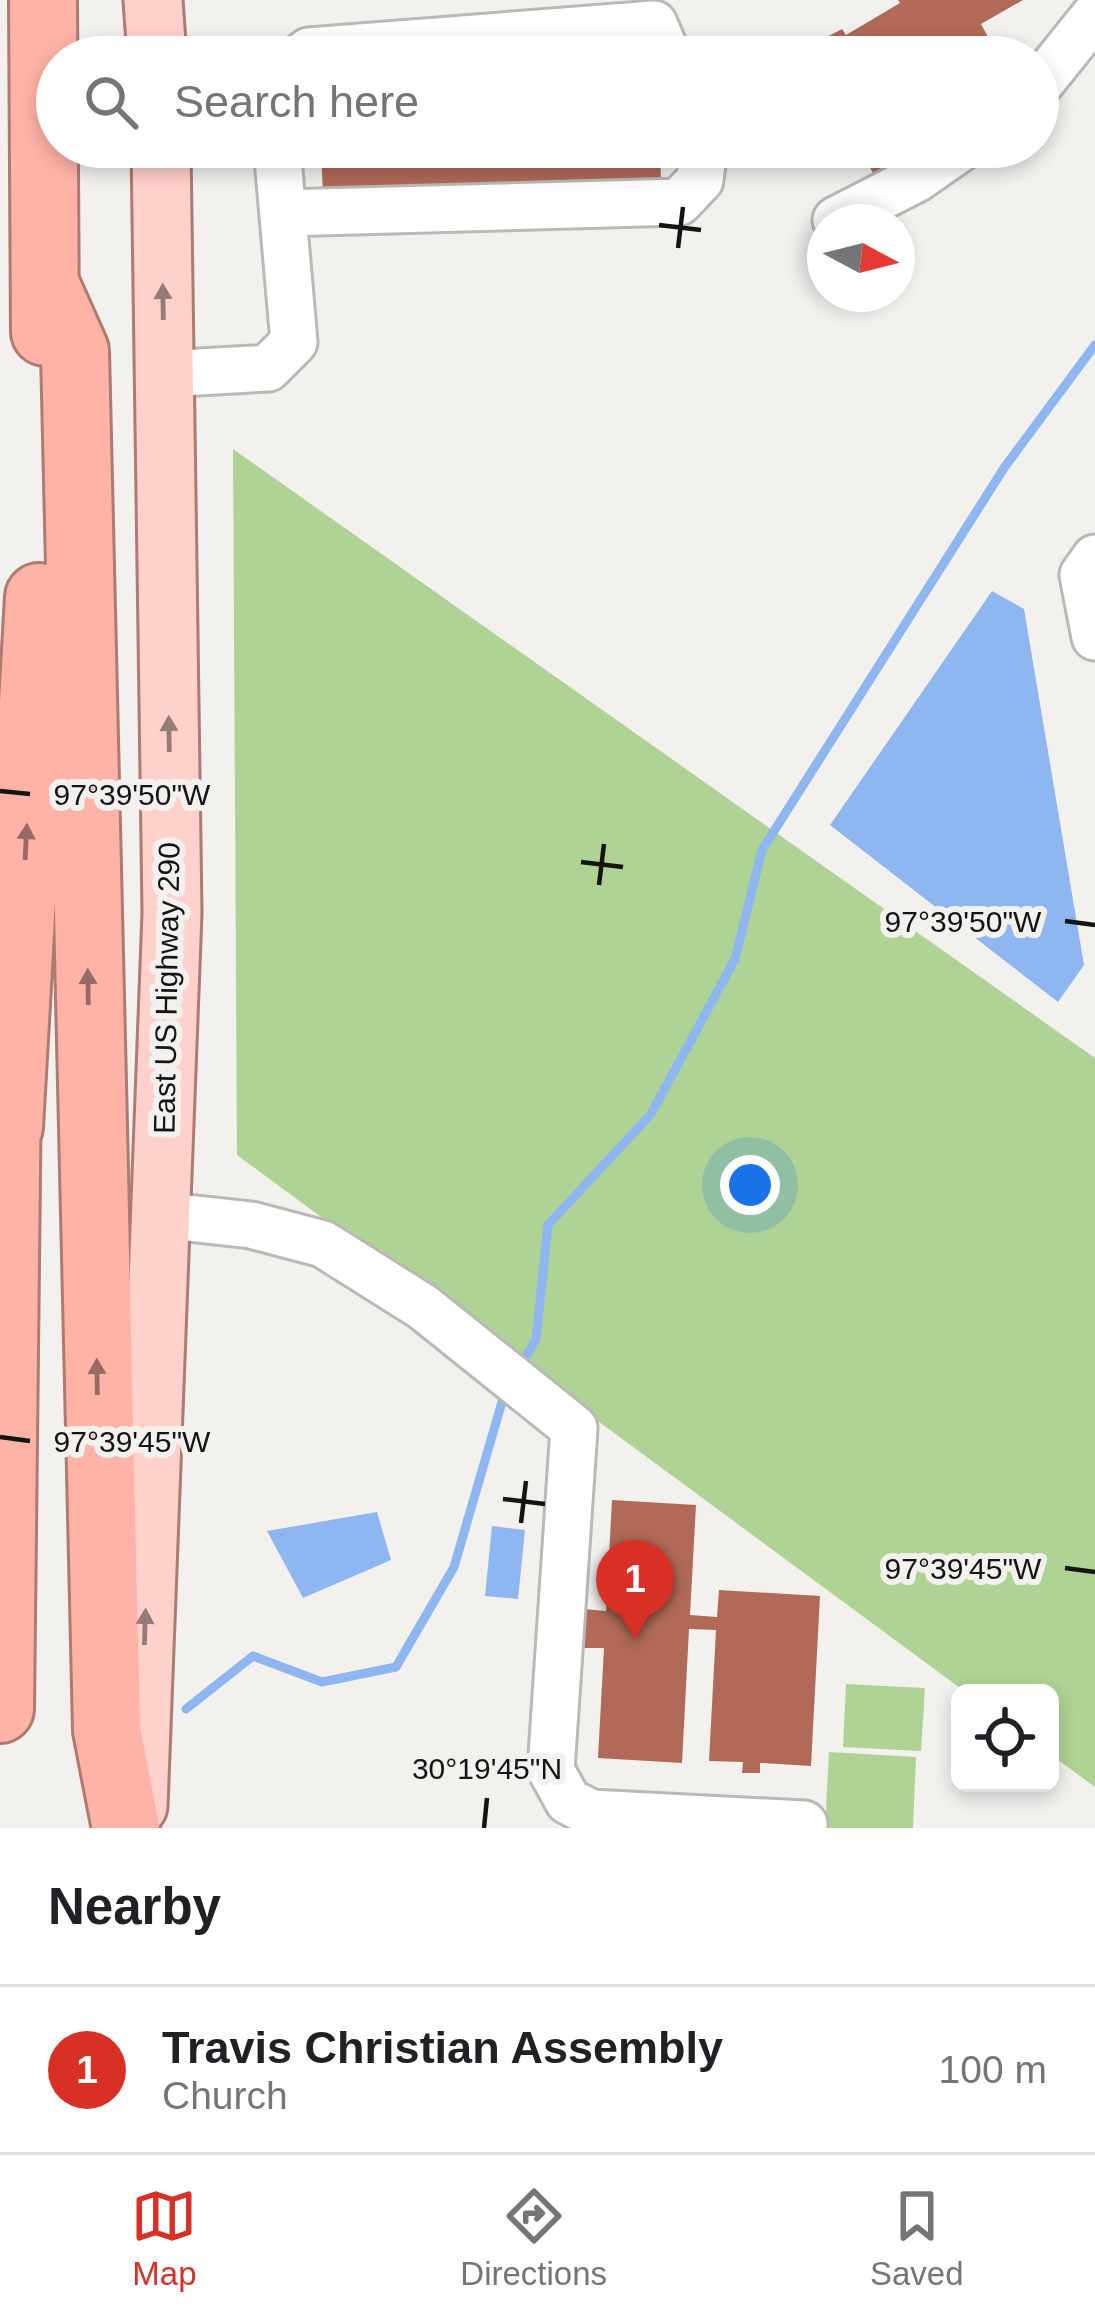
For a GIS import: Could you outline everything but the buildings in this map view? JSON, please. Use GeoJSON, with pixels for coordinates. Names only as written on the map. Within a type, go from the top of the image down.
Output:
{"type":"FeatureCollection","features":[{"type":"Feature","properties":{"kind":"highway"},"geometry":{"type":"LineString","coordinates":[[43,0],[43,36]]}},
{"type":"Feature","properties":{"kind":"highway"},"geometry":{"type":"LineString","coordinates":[[0,1709],[9,1127],[38,638],[45,168]]}},
{"type":"Feature","properties":{"kind":"highway"},"geometry":{"type":"LineString","coordinates":[[46,286],[75,351],[106,1707],[126,1828]]}},
{"type":"Feature","properties":{"kind":"highway"},"geometry":{"type":"LineString","coordinates":[[0,948],[9,1127]]}},
{"type":"Feature","properties":{"kind":"main road"},"geometry":{"type":"LineString","coordinates":[[153,0],[156,36]]}},
{"type":"Feature","properties":{"kind":"main road","name":"East US Highway 290"},"geometry":{"type":"LineString","coordinates":[[137,1828],[172,913],[161,168]]}},
{"type":"Feature","properties":{"kind":"street"},"geometry":{"type":"LineString","coordinates":[[1059,60],[1095,15]]}},
{"type":"Feature","properties":{"kind":"street"},"geometry":{"type":"LineString","coordinates":[[501,36],[654,24],[657,30]]}},
{"type":"Feature","properties":{"kind":"street"},"geometry":{"type":"LineString","coordinates":[[164,374],[268,368],[294,342],[279,168]]}},
{"type":"Feature","properties":{"kind":"street"},"geometry":{"type":"LineString","coordinates":[[283,213],[679,202],[700,180],[701,168]]}},
{"type":"Feature","properties":{"kind":"street"},"geometry":{"type":"LineString","coordinates":[[867,204],[932,168]]}},
{"type":"Feature","properties":{"kind":"street"},"geometry":{"type":"LineString","coordinates":[[1095,558],[1083,575],[1095,637]]}},
{"type":"Feature","properties":{"kind":"street"},"geometry":{"type":"LineString","coordinates":[[161,1215],[251,1225],[322,1244],[423,1307],[574,1428],[551,1771],[568,1802],[591,1813],[804,1824]]}},
{"type":"Feature","properties":{"kind":"green space"},"geometry":{"type":"Polygon","coordinates":[[[233,449],[1095,1058],[1095,1787],[1059,1761],[1059,1684],[955,1684],[237,1155],[233,449]]]}},
{"type":"Feature","properties":{"kind":"green space"},"geometry":{"type":"Polygon","coordinates":[[[846,1684],[925,1688],[921,1751],[843,1747],[846,1684]]]}},
{"type":"Feature","properties":{"kind":"green space"},"geometry":{"type":"Polygon","coordinates":[[[829,1752],[916,1757],[913,1828],[825,1828],[829,1752]]]}},
{"type":"Feature","properties":{"kind":"water"},"geometry":{"type":"Polygon","coordinates":[[[992,591],[1024,609],[1084,965],[1058,1002],[830,825],[992,591]]]}},
{"type":"Feature","properties":{"kind":"water"},"geometry":{"type":"Polygon","coordinates":[[[377,1512],[391,1560],[303,1598],[267,1531],[377,1512]]]}},
{"type":"Feature","properties":{"kind":"water"},"geometry":{"type":"Polygon","coordinates":[[[492,1526],[525,1530],[518,1599],[485,1596],[492,1526]]]}},
{"type":"Feature","properties":{"kind":"waterway"},"geometry":{"type":"LineString","coordinates":[[527,1355],[536,1339],[548,1225],[651,1114],[735,959],[762,850],[1004,468],[1095,345]]}},
{"type":"Feature","properties":{"kind":"waterway"},"geometry":{"type":"LineString","coordinates":[[186,1709],[253,1656],[322,1682],[396,1667],[454,1567],[502,1402]]}},
{"type":"Feature","properties":{"kind":"place","name":"Travis Christian Assembly"},"geometry":{"type":"Point","coordinates":[635,1639]}}]}
